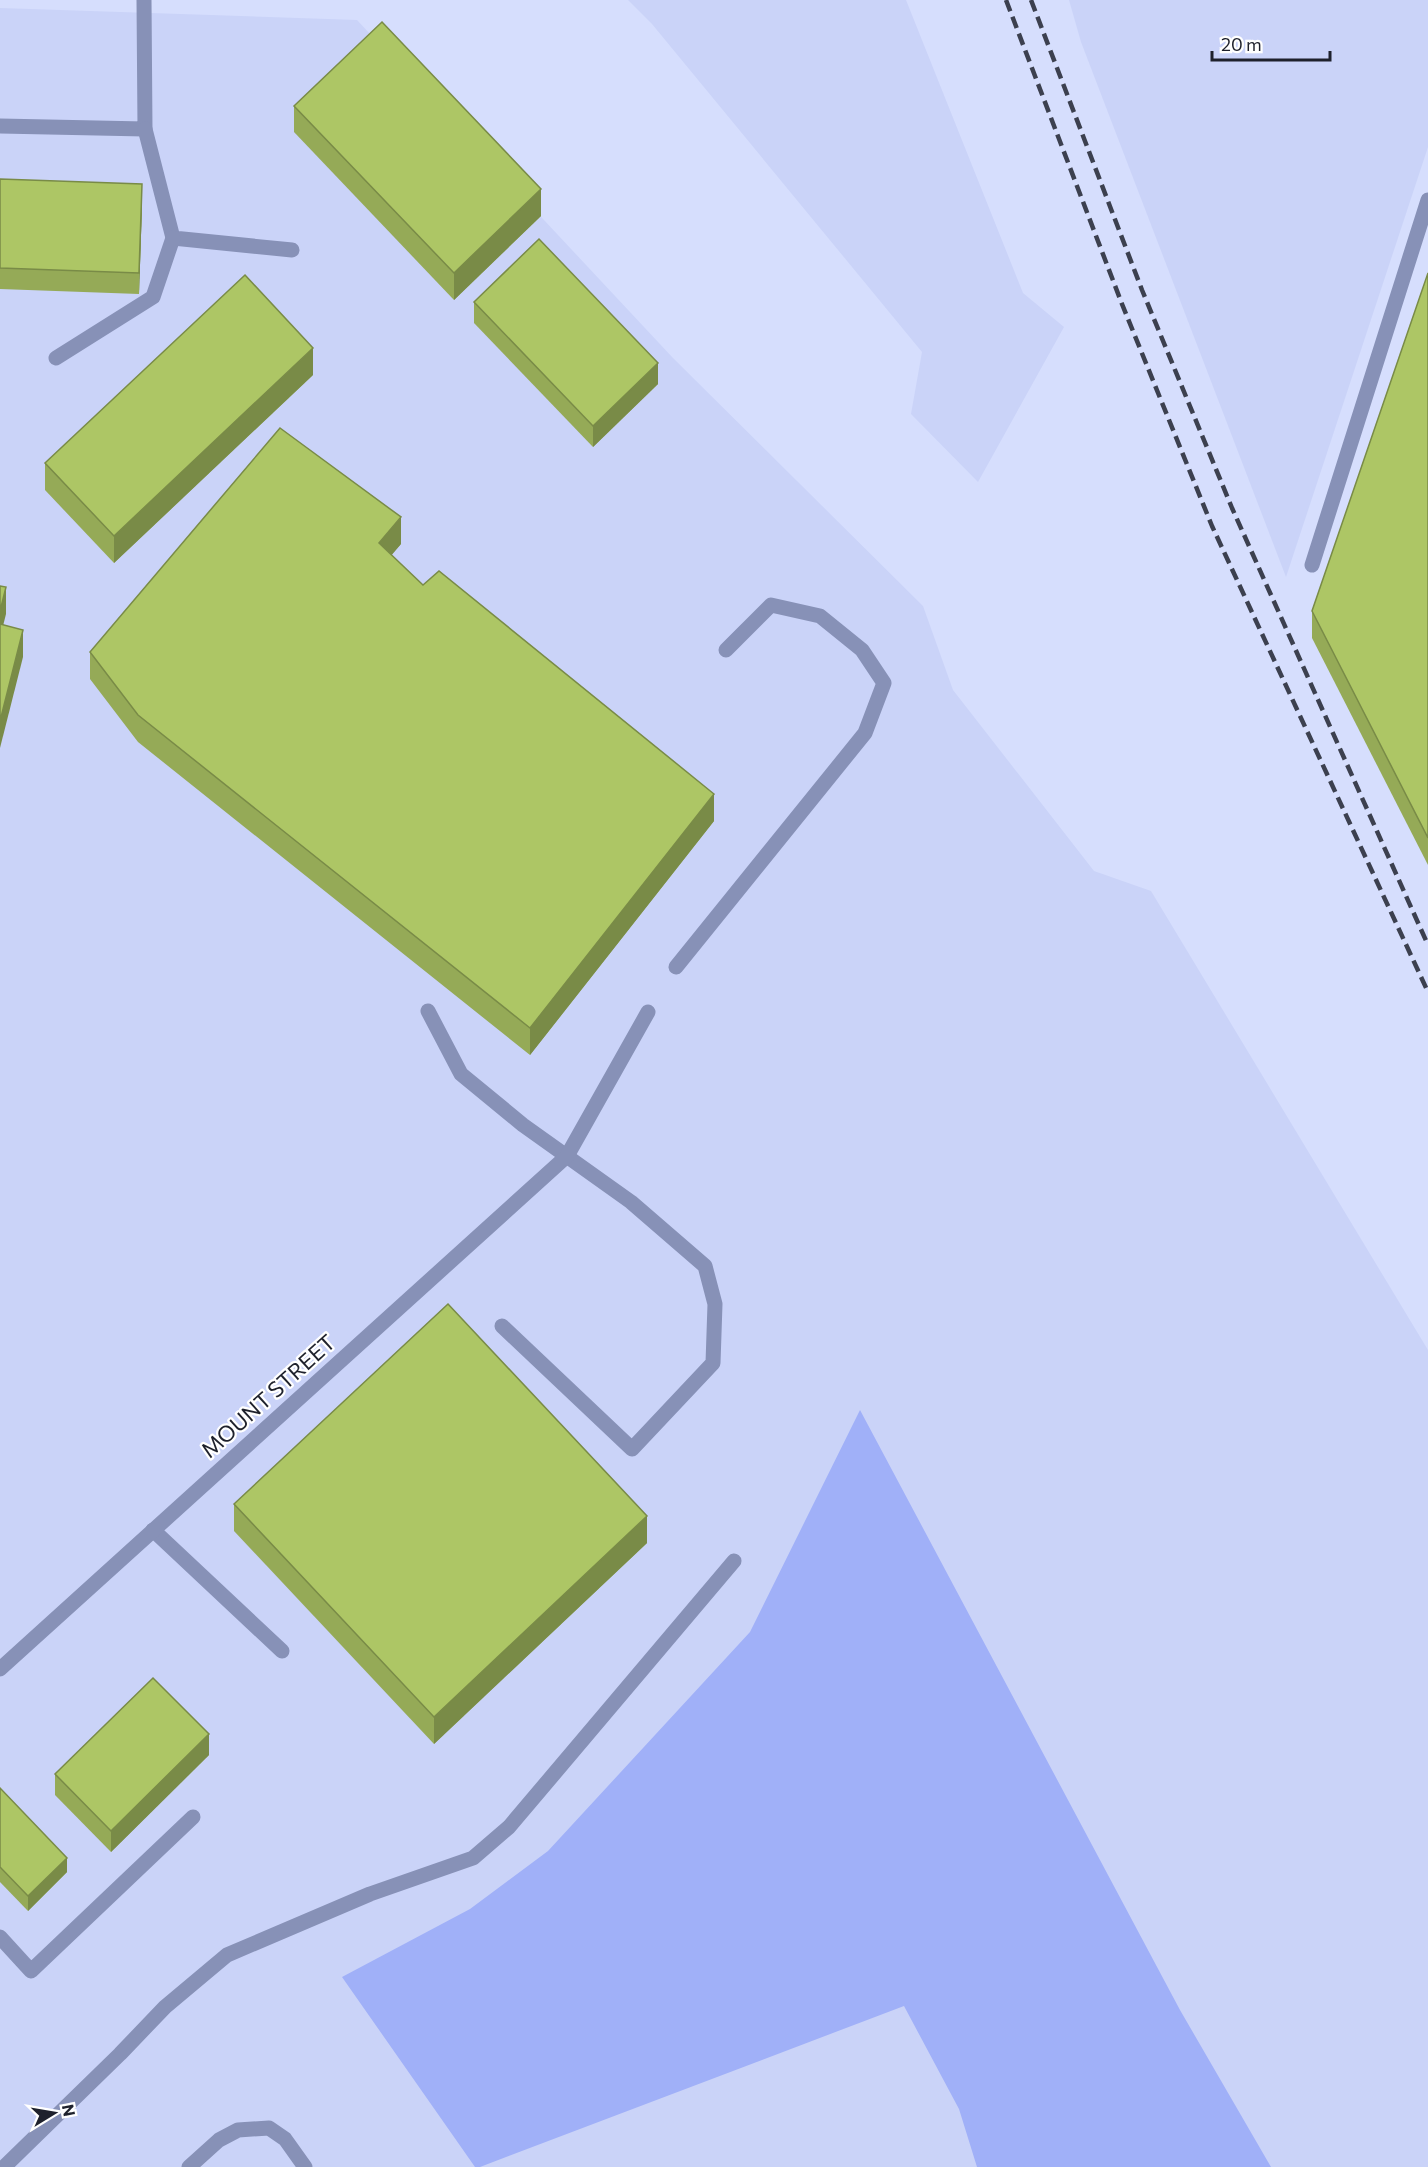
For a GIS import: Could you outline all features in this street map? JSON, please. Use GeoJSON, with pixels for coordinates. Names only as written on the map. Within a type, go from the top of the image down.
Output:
{"type":"FeatureCollection","features":[{"type":"Feature","properties":{"kind":"street"},"geometry":{"type":"LineString","coordinates":[[56,358],[153,297],[174,238],[145,129],[144,0]]}},
{"type":"Feature","properties":{"kind":"street"},"geometry":{"type":"LineString","coordinates":[[0,126],[145,129]]}},
{"type":"Feature","properties":{"kind":"street"},"geometry":{"type":"LineString","coordinates":[[1311,565],[1428,200]]}},
{"type":"Feature","properties":{"kind":"street"},"geometry":{"type":"LineString","coordinates":[[174,238],[292,250]]}},
{"type":"Feature","properties":{"kind":"street"},"geometry":{"type":"LineString","coordinates":[[676,967],[865,733],[884,683],[862,650],[820,616],[771,605],[726,650]]}},
{"type":"Feature","properties":{"kind":"street"},"geometry":{"type":"LineString","coordinates":[[428,1011],[461,1074],[523,1125],[631,1202],[705,1266],[715,1305],[713,1363],[632,1449],[502,1326]]}},
{"type":"Feature","properties":{"kind":"street","name":"MOUNT STREET"},"geometry":{"type":"LineString","coordinates":[[0,1669],[567,1156],[648,1012]]}},
{"type":"Feature","properties":{"kind":"street"},"geometry":{"type":"LineString","coordinates":[[153,1530],[282,1651]]}},
{"type":"Feature","properties":{"kind":"street"},"geometry":{"type":"LineString","coordinates":[[4,2167],[165,2007],[227,1955],[370,1894],[473,1858],[508,1827],[734,1561]]}},
{"type":"Feature","properties":{"kind":"street"},"geometry":{"type":"LineString","coordinates":[[0,1937],[32,1971],[193,1818]]}},
{"type":"Feature","properties":{"kind":"street"},"geometry":{"type":"LineString","coordinates":[[189,2167],[219,2140],[238,2130],[269,2128],[285,2139],[305,2167]]}},
{"type":"Feature","properties":{"kind":"shaded area"},"geometry":{"type":"Polygon","coordinates":[[[628,0],[906,0],[1023,293],[1064,327],[978,482],[911,414],[922,352],[652,24],[628,0]]]}},
{"type":"Feature","properties":{"kind":"shaded area"},"geometry":{"type":"Polygon","coordinates":[[[1069,0],[1428,0],[1428,147],[1286,577],[1081,42],[1069,0]]]}},
{"type":"Feature","properties":{"kind":"shaded area"},"geometry":{"type":"Polygon","coordinates":[[[0,8],[357,20],[673,358],[923,606],[953,690],[1094,871],[1151,891],[1428,1350],[1428,2167],[0,2167],[0,8]]]}},
{"type":"Feature","properties":{"kind":"shaded area"},"geometry":{"type":"Polygon","coordinates":[[[860,1410],[1180,2010],[1271,2167],[977,2167],[959,2109],[904,2006],[475,2167],[342,1977],[470,1909],[548,1851],[750,1632],[860,1410]]]}},
{"type":"Feature","properties":{"kind":"building"},"geometry":{"type":"Polygon","coordinates":[[[382,22],[541,189],[454,273],[294,106],[382,22]]]}},
{"type":"Feature","properties":{"kind":"building"},"geometry":{"type":"Polygon","coordinates":[[[0,179],[142,184],[139,273],[0,268],[0,179]]]}},
{"type":"Feature","properties":{"kind":"building"},"geometry":{"type":"Polygon","coordinates":[[[539,239],[658,363],[593,426],[474,302],[539,239]]]}},
{"type":"Feature","properties":{"kind":"building"},"geometry":{"type":"Polygon","coordinates":[[[1428,273],[1428,838],[1312,611],[1428,273]]]}},
{"type":"Feature","properties":{"kind":"building"},"geometry":{"type":"Polygon","coordinates":[[[245,275],[313,348],[114,536],[45,463],[245,275]]]}},
{"type":"Feature","properties":{"kind":"building"},"geometry":{"type":"Polygon","coordinates":[[[280,428],[401,517],[379,543],[423,585],[439,571],[714,794],[530,1028],[138,715],[90,652],[280,428]]]}},
{"type":"Feature","properties":{"kind":"building"},"geometry":{"type":"Polygon","coordinates":[[[0,586],[6,587],[0,611],[0,586]]]}},
{"type":"Feature","properties":{"kind":"building"},"geometry":{"type":"Polygon","coordinates":[[[0,624],[23,630],[0,721],[0,624]]]}},
{"type":"Feature","properties":{"kind":"building"},"geometry":{"type":"Polygon","coordinates":[[[448,1304],[647,1516],[434,1717],[234,1504],[448,1304]]]}},
{"type":"Feature","properties":{"kind":"building"},"geometry":{"type":"Polygon","coordinates":[[[153,1678],[209,1734],[111,1831],[55,1774],[153,1678]]]}},
{"type":"Feature","properties":{"kind":"building"},"geometry":{"type":"Polygon","coordinates":[[[0,1788],[67,1858],[28,1896],[0,1867],[0,1788]]]}},
{"type":"Feature","properties":{"kind":"railway"},"geometry":{"type":"LineString","coordinates":[[1006,0],[1122,304],[1212,526],[1428,992]]}},
{"type":"Feature","properties":{"kind":"railway"},"geometry":{"type":"LineString","coordinates":[[1031,0],[1142,290],[1232,508],[1428,945]]}}]}
